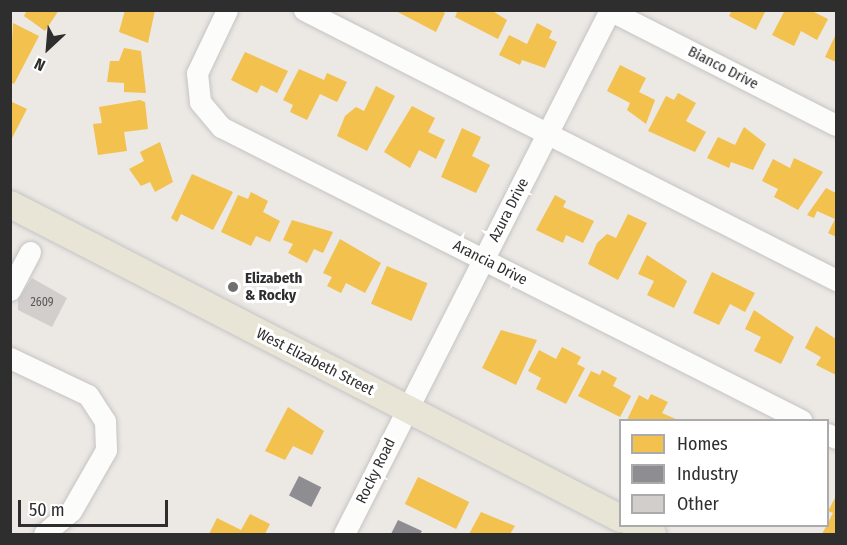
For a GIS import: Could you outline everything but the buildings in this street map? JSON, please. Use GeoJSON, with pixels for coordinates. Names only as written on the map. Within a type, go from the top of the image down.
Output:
{"type":"FeatureCollection","features":[{"type":"Feature","properties":{"kind":"main road","name":"West Elizabeth Street"},"geometry":{"type":"LineString","coordinates":[[10,204],[619,517]]}},
{"type":"Feature","properties":{"kind":"main road"},"geometry":{"type":"LineString","coordinates":[[638,527],[652,534]]}},
{"type":"Feature","properties":{"kind":"street","name":"Arancia Drive"},"geometry":{"type":"LineString","coordinates":[[227,10],[199,65],[197,88],[208,115],[222,127],[799,419]]}},
{"type":"Feature","properties":{"kind":"street"},"geometry":{"type":"LineString","coordinates":[[304,10],[837,280]]}},
{"type":"Feature","properties":{"kind":"street","name":"Azura Drive"},"geometry":{"type":"LineString","coordinates":[[407,408],[610,11]]}},
{"type":"Feature","properties":{"kind":"street","name":"Bianco Drive"},"geometry":{"type":"LineString","coordinates":[[610,11],[837,125]]}},
{"type":"Feature","properties":{"kind":"street"},"geometry":{"type":"LineString","coordinates":[[10,290],[30,252]]}},
{"type":"Feature","properties":{"kind":"street"},"geometry":{"type":"LineString","coordinates":[[10,358],[88,396],[105,422],[106,450],[71,511],[44,534]]}},
{"type":"Feature","properties":{"kind":"street","name":"Rocky Road"},"geometry":{"type":"LineString","coordinates":[[345,534],[407,408]]}},
{"type":"Feature","properties":{"kind":"place","name":"Elizabeth & Rocky"},"geometry":{"type":"Point","coordinates":[233,287]}}]}
